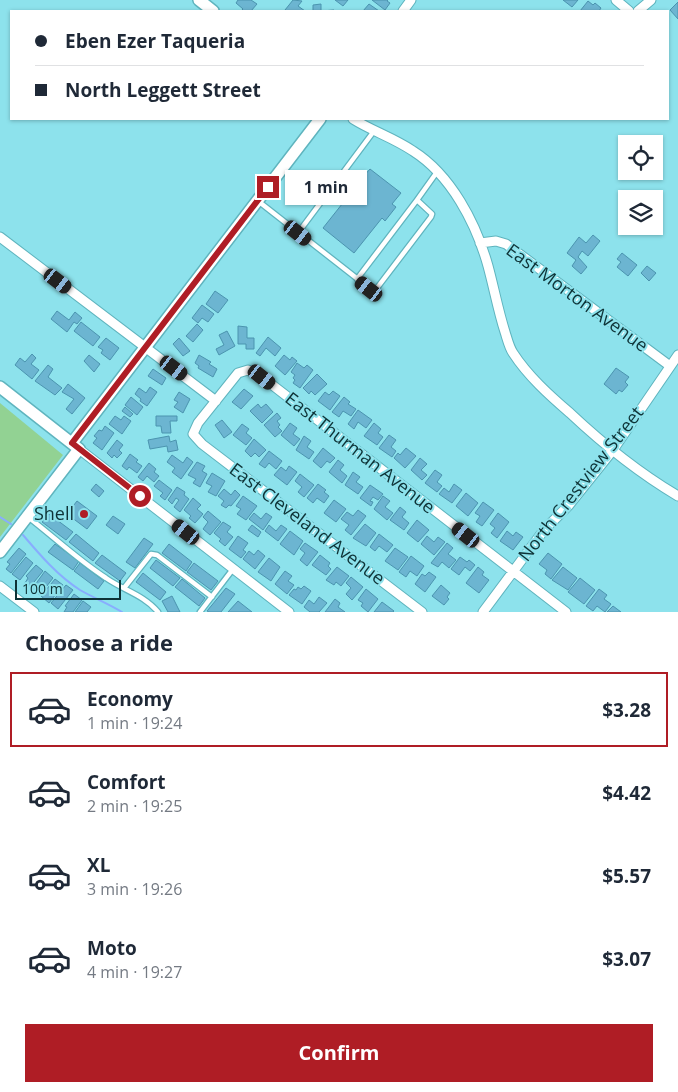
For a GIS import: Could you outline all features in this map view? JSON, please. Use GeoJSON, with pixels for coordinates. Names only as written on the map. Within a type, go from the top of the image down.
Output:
{"type":"FeatureCollection","features":[{"type":"Feature","properties":{"kind":"street"},"geometry":{"type":"LineString","coordinates":[[199,0],[212,10]]}},
{"type":"Feature","properties":{"kind":"street"},"geometry":{"type":"LineString","coordinates":[[616,0],[629,10]]}},
{"type":"Feature","properties":{"kind":"street"},"geometry":{"type":"LineString","coordinates":[[639,10],[651,0]]}},
{"type":"Feature","properties":{"kind":"street"},"geometry":{"type":"LineString","coordinates":[[0,552],[27,517],[145,347],[319,120]]}},
{"type":"Feature","properties":{"kind":"street","name":"East Morton Avenue"},"geometry":{"type":"LineString","coordinates":[[355,120],[413,151],[437,172],[455,193],[480,243],[512,351],[542,389],[613,450],[656,483],[678,496]]}},
{"type":"Feature","properties":{"kind":"street"},"geometry":{"type":"LineString","coordinates":[[0,237],[216,401]]}},
{"type":"Feature","properties":{"kind":"street","name":"East Morton Avenue"},"geometry":{"type":"LineString","coordinates":[[480,243],[496,241],[506,244],[670,366]]}},
{"type":"Feature","properties":{"kind":"street","name":"North Crestview Street"},"geometry":{"type":"LineString","coordinates":[[482,612],[544,530],[569,504],[613,450],[678,355]]}},
{"type":"Feature","properties":{"kind":"street","name":"East Thurman Avenue"},"geometry":{"type":"LineString","coordinates":[[216,401],[238,373],[248,370],[262,377],[566,612]]}},
{"type":"Feature","properties":{"kind":"street"},"geometry":{"type":"LineString","coordinates":[[0,387],[288,612]]}},
{"type":"Feature","properties":{"kind":"street","name":"East Cleveland Avenue"},"geometry":{"type":"LineString","coordinates":[[216,401],[198,423],[193,434],[202,444],[422,612]]}},
{"type":"Feature","properties":{"kind":"street"},"geometry":{"type":"LineString","coordinates":[[0,586],[34,612]]}},
{"type":"Feature","properties":{"kind":"lane"},"geometry":{"type":"LineString","coordinates":[[298,233],[374,131]]}},
{"type":"Feature","properties":{"kind":"lane"},"geometry":{"type":"LineString","coordinates":[[357,279],[418,200],[437,172]]}},
{"type":"Feature","properties":{"kind":"lane"},"geometry":{"type":"LineString","coordinates":[[257,200],[372,291],[378,288],[431,217],[430,210],[418,200]]}},
{"type":"Feature","properties":{"kind":"lane"},"geometry":{"type":"LineString","coordinates":[[27,517],[105,578],[133,592],[153,606],[158,612]]}},
{"type":"Feature","properties":{"kind":"lane"},"geometry":{"type":"LineString","coordinates":[[124,588],[151,554],[157,555],[212,597]]}},
{"type":"Feature","properties":{"kind":"lane"},"geometry":{"type":"LineString","coordinates":[[200,612],[233,569]]}},
{"type":"Feature","properties":{"kind":"green space"},"geometry":{"type":"Polygon","coordinates":[[[0,403],[63,455],[0,537],[0,403]]]}},
{"type":"Feature","properties":{"kind":"building"},"geometry":{"type":"Polygon","coordinates":[[[238,0],[251,0],[257,4],[252,10],[242,10],[236,3],[238,0]]]}},
{"type":"Feature","properties":{"kind":"building"},"geometry":{"type":"Polygon","coordinates":[[[293,0],[302,1],[298,6],[304,10],[285,10],[293,0]]]}},
{"type":"Feature","properties":{"kind":"building"},"geometry":{"type":"Polygon","coordinates":[[[335,0],[348,0],[343,6],[335,0]]]}},
{"type":"Feature","properties":{"kind":"building"},"geometry":{"type":"Polygon","coordinates":[[[372,0],[388,0],[390,3],[385,10],[372,0]]]}},
{"type":"Feature","properties":{"kind":"building"},"geometry":{"type":"Polygon","coordinates":[[[563,0],[578,0],[572,7],[563,0]]]}},
{"type":"Feature","properties":{"kind":"building"},"geometry":{"type":"Polygon","coordinates":[[[588,1],[593,5],[595,3],[601,8],[600,10],[581,10],[588,1]]]}},
{"type":"Feature","properties":{"kind":"building"},"geometry":{"type":"Polygon","coordinates":[[[678,2],[678,19],[670,10],[678,2]]]}},
{"type":"Feature","properties":{"kind":"building"},"geometry":{"type":"Polygon","coordinates":[[[321,4],[321,10],[313,10],[313,5],[321,4]]]}},
{"type":"Feature","properties":{"kind":"building"},"geometry":{"type":"Polygon","coordinates":[[[369,4],[378,10],[364,10],[369,4]]]}},
{"type":"Feature","properties":{"kind":"building"},"geometry":{"type":"Polygon","coordinates":[[[370,169],[401,193],[392,204],[396,207],[385,221],[382,218],[354,253],[323,228],[350,194],[346,191],[357,177],[361,179],[370,169]]]}},
{"type":"Feature","properties":{"kind":"building"},"geometry":{"type":"Polygon","coordinates":[[[593,235],[600,241],[588,256],[582,251],[578,257],[587,267],[581,274],[572,266],[576,260],[567,253],[579,237],[586,243],[593,235]]]}},
{"type":"Feature","properties":{"kind":"building"},"geometry":{"type":"Polygon","coordinates":[[[622,253],[637,265],[628,276],[617,267],[621,262],[617,259],[622,253]]]}},
{"type":"Feature","properties":{"kind":"building"},"geometry":{"type":"Polygon","coordinates":[[[647,266],[656,273],[649,281],[641,273],[647,266]]]}},
{"type":"Feature","properties":{"kind":"building"},"geometry":{"type":"Polygon","coordinates":[[[215,291],[228,300],[218,313],[206,304],[215,291]]]}},
{"type":"Feature","properties":{"kind":"building"},"geometry":{"type":"Polygon","coordinates":[[[202,305],[214,314],[208,322],[202,318],[198,323],[192,318],[202,305]]]}},
{"type":"Feature","properties":{"kind":"building"},"geometry":{"type":"Polygon","coordinates":[[[57,311],[69,320],[75,312],[82,318],[77,324],[74,322],[67,332],[51,319],[57,311]]]}},
{"type":"Feature","properties":{"kind":"building"},"geometry":{"type":"Polygon","coordinates":[[[81,322],[100,337],[93,346],[74,331],[81,322]]]}},
{"type":"Feature","properties":{"kind":"building"},"geometry":{"type":"Polygon","coordinates":[[[197,324],[203,330],[193,342],[186,336],[197,324]]]}},
{"type":"Feature","properties":{"kind":"building"},"geometry":{"type":"Polygon","coordinates":[[[238,326],[247,327],[247,338],[254,338],[254,349],[246,349],[246,344],[238,344],[238,326]]]}},
{"type":"Feature","properties":{"kind":"building"},"geometry":{"type":"Polygon","coordinates":[[[227,331],[235,346],[219,355],[216,349],[224,345],[219,335],[227,331]]]}},
{"type":"Feature","properties":{"kind":"building"},"geometry":{"type":"Polygon","coordinates":[[[268,337],[281,348],[275,356],[266,348],[260,356],[256,353],[268,337]]]}},
{"type":"Feature","properties":{"kind":"building"},"geometry":{"type":"Polygon","coordinates":[[[106,338],[119,348],[110,360],[101,353],[103,350],[98,347],[106,338]]]}},
{"type":"Feature","properties":{"kind":"building"},"geometry":{"type":"Polygon","coordinates":[[[179,338],[190,351],[183,356],[173,344],[179,338]]]}},
{"type":"Feature","properties":{"kind":"building"},"geometry":{"type":"Polygon","coordinates":[[[32,354],[36,358],[31,364],[39,370],[32,379],[15,365],[20,358],[25,362],[32,354]]]}},
{"type":"Feature","properties":{"kind":"building"},"geometry":{"type":"Polygon","coordinates":[[[89,355],[100,364],[94,372],[84,361],[89,355]]]}},
{"type":"Feature","properties":{"kind":"building"},"geometry":{"type":"Polygon","coordinates":[[[199,355],[211,362],[209,364],[217,369],[213,377],[198,368],[199,366],[195,363],[199,355]]]}},
{"type":"Feature","properties":{"kind":"building"},"geometry":{"type":"Polygon","coordinates":[[[284,355],[290,360],[292,357],[297,361],[285,375],[275,366],[284,355]]]}},
{"type":"Feature","properties":{"kind":"building"},"geometry":{"type":"Polygon","coordinates":[[[297,363],[304,368],[307,365],[313,370],[300,388],[293,383],[295,375],[291,372],[297,363]]]}},
{"type":"Feature","properties":{"kind":"building"},"geometry":{"type":"Polygon","coordinates":[[[48,365],[53,369],[48,377],[62,388],[55,395],[35,381],[48,365]]]}},
{"type":"Feature","properties":{"kind":"building"},"geometry":{"type":"Polygon","coordinates":[[[616,368],[629,377],[625,382],[628,385],[622,392],[619,390],[616,394],[604,384],[616,368]]]}},
{"type":"Feature","properties":{"kind":"building"},"geometry":{"type":"Polygon","coordinates":[[[153,369],[166,378],[162,385],[148,376],[153,369]]]}},
{"type":"Feature","properties":{"kind":"building"},"geometry":{"type":"Polygon","coordinates":[[[317,374],[327,384],[315,395],[311,391],[309,394],[303,388],[317,374]]]}},
{"type":"Feature","properties":{"kind":"building"},"geometry":{"type":"Polygon","coordinates":[[[68,384],[85,398],[72,414],[66,409],[74,399],[62,392],[68,384]]]}},
{"type":"Feature","properties":{"kind":"building"},"geometry":{"type":"Polygon","coordinates":[[[150,387],[157,392],[147,406],[135,394],[139,388],[146,393],[150,387]]]}},
{"type":"Feature","properties":{"kind":"building"},"geometry":{"type":"Polygon","coordinates":[[[244,389],[253,396],[241,409],[232,402],[244,389]]]}},
{"type":"Feature","properties":{"kind":"building"},"geometry":{"type":"Polygon","coordinates":[[[333,391],[340,396],[330,410],[318,401],[325,392],[329,395],[333,391]]]}},
{"type":"Feature","properties":{"kind":"building"},"geometry":{"type":"Polygon","coordinates":[[[179,392],[190,399],[183,413],[174,407],[178,402],[174,400],[179,392]]]}},
{"type":"Feature","properties":{"kind":"building"},"geometry":{"type":"Polygon","coordinates":[[[131,397],[143,407],[137,415],[125,405],[131,397]]]}},
{"type":"Feature","properties":{"kind":"building"},"geometry":{"type":"Polygon","coordinates":[[[344,397],[350,402],[348,404],[356,409],[351,416],[343,411],[339,417],[332,412],[344,397]]]}},
{"type":"Feature","properties":{"kind":"building"},"geometry":{"type":"Polygon","coordinates":[[[258,404],[261,408],[266,404],[273,412],[262,423],[250,411],[258,404]]]}},
{"type":"Feature","properties":{"kind":"building"},"geometry":{"type":"Polygon","coordinates":[[[125,407],[133,414],[130,417],[122,411],[125,407]]]}},
{"type":"Feature","properties":{"kind":"building"},"geometry":{"type":"Polygon","coordinates":[[[358,410],[372,420],[366,428],[358,422],[354,429],[348,424],[358,410]]]}},
{"type":"Feature","properties":{"kind":"building"},"geometry":{"type":"Polygon","coordinates":[[[277,413],[281,418],[277,421],[280,425],[278,427],[282,431],[275,437],[264,425],[277,413]]]}},
{"type":"Feature","properties":{"kind":"building"},"geometry":{"type":"Polygon","coordinates":[[[115,416],[121,420],[124,416],[131,421],[122,434],[109,424],[115,416]]]}},
{"type":"Feature","properties":{"kind":"building"},"geometry":{"type":"Polygon","coordinates":[[[156,416],[177,416],[177,421],[170,421],[171,433],[162,433],[161,426],[156,426],[156,416]]]}},
{"type":"Feature","properties":{"kind":"building"},"geometry":{"type":"Polygon","coordinates":[[[222,420],[232,432],[224,438],[215,425],[222,420]]]}},
{"type":"Feature","properties":{"kind":"building"},"geometry":{"type":"Polygon","coordinates":[[[290,423],[297,428],[293,434],[300,439],[294,446],[281,435],[290,423]]]}},
{"type":"Feature","properties":{"kind":"building"},"geometry":{"type":"Polygon","coordinates":[[[374,423],[381,429],[378,433],[383,437],[377,445],[364,436],[374,423]]]}},
{"type":"Feature","properties":{"kind":"building"},"geometry":{"type":"Polygon","coordinates":[[[242,424],[249,429],[246,433],[252,438],[246,445],[233,435],[242,424]]]}},
{"type":"Feature","properties":{"kind":"building"},"geometry":{"type":"Polygon","coordinates":[[[105,426],[114,433],[102,450],[93,443],[97,438],[94,436],[99,430],[102,431],[105,426]]]}},
{"type":"Feature","properties":{"kind":"building"},"geometry":{"type":"Polygon","coordinates":[[[389,435],[396,440],[391,447],[396,451],[392,457],[379,448],[389,435]]]}},
{"type":"Feature","properties":{"kind":"building"},"geometry":{"type":"Polygon","coordinates":[[[169,436],[170,442],[176,440],[178,450],[168,452],[167,446],[150,449],[148,440],[169,436]]]}},
{"type":"Feature","properties":{"kind":"building"},"geometry":{"type":"Polygon","coordinates":[[[304,436],[311,441],[307,447],[314,452],[309,459],[296,450],[304,436]]]}},
{"type":"Feature","properties":{"kind":"building"},"geometry":{"type":"Polygon","coordinates":[[[254,439],[266,450],[259,457],[255,453],[251,457],[245,451],[254,439]]]}},
{"type":"Feature","properties":{"kind":"building"},"geometry":{"type":"Polygon","coordinates":[[[117,440],[123,445],[119,450],[122,453],[117,458],[114,455],[112,458],[107,453],[117,440]]]}},
{"type":"Feature","properties":{"kind":"building"},"geometry":{"type":"Polygon","coordinates":[[[323,448],[335,458],[330,463],[327,461],[321,468],[313,461],[323,448]]]}},
{"type":"Feature","properties":{"kind":"building"},"geometry":{"type":"Polygon","coordinates":[[[406,448],[416,456],[405,468],[394,458],[398,453],[400,455],[406,448]]]}},
{"type":"Feature","properties":{"kind":"building"},"geometry":{"type":"Polygon","coordinates":[[[269,451],[282,461],[276,469],[269,463],[265,468],[259,464],[269,451]]]}},
{"type":"Feature","properties":{"kind":"building"},"geometry":{"type":"Polygon","coordinates":[[[130,454],[142,466],[137,473],[129,467],[127,470],[122,466],[130,454]]]}},
{"type":"Feature","properties":{"kind":"building"},"geometry":{"type":"Polygon","coordinates":[[[172,455],[183,463],[187,457],[193,462],[181,479],[172,472],[175,468],[167,462],[172,455]]]}},
{"type":"Feature","properties":{"kind":"building"},"geometry":{"type":"Polygon","coordinates":[[[420,458],[427,464],[421,470],[427,475],[422,480],[411,470],[420,458]]]}},
{"type":"Feature","properties":{"kind":"building"},"geometry":{"type":"Polygon","coordinates":[[[338,460],[344,465],[340,470],[347,476],[342,483],[329,472],[338,460]]]}},
{"type":"Feature","properties":{"kind":"building"},"geometry":{"type":"Polygon","coordinates":[[[197,462],[205,466],[202,471],[207,474],[200,487],[193,483],[196,479],[188,475],[197,462]]]}},
{"type":"Feature","properties":{"kind":"building"},"geometry":{"type":"Polygon","coordinates":[[[149,463],[156,469],[154,472],[159,476],[154,482],[147,476],[143,481],[138,477],[149,463]]]}},
{"type":"Feature","properties":{"kind":"building"},"geometry":{"type":"Polygon","coordinates":[[[289,466],[297,472],[287,485],[274,475],[281,467],[286,471],[289,466]]]}},
{"type":"Feature","properties":{"kind":"building"},"geometry":{"type":"Polygon","coordinates":[[[435,470],[442,475],[437,482],[442,486],[437,492],[425,483],[435,470]]]}},
{"type":"Feature","properties":{"kind":"building"},"geometry":{"type":"Polygon","coordinates":[[[353,472],[360,477],[356,482],[363,487],[358,494],[345,485],[353,472]]]}},
{"type":"Feature","properties":{"kind":"building"},"geometry":{"type":"Polygon","coordinates":[[[212,473],[225,481],[216,496],[208,492],[212,486],[206,483],[212,473]]]}},
{"type":"Feature","properties":{"kind":"building"},"geometry":{"type":"Polygon","coordinates":[[[300,474],[314,485],[304,497],[298,492],[302,487],[295,481],[300,474]]]}},
{"type":"Feature","properties":{"kind":"building"},"geometry":{"type":"Polygon","coordinates":[[[159,480],[172,490],[165,500],[160,496],[163,493],[154,486],[159,480]]]}},
{"type":"Feature","properties":{"kind":"building"},"geometry":{"type":"Polygon","coordinates":[[[96,484],[104,491],[99,497],[91,490],[96,484]]]}},
{"type":"Feature","properties":{"kind":"building"},"geometry":{"type":"Polygon","coordinates":[[[318,484],[326,490],[324,492],[329,496],[324,503],[317,498],[313,503],[307,498],[318,484]]]}},
{"type":"Feature","properties":{"kind":"building"},"geometry":{"type":"Polygon","coordinates":[[[454,484],[462,490],[452,503],[439,494],[444,488],[449,492],[454,484]]]}},
{"type":"Feature","properties":{"kind":"building"},"geometry":{"type":"Polygon","coordinates":[[[370,485],[383,494],[378,500],[373,497],[370,501],[373,502],[371,506],[360,498],[370,485]]]}},
{"type":"Feature","properties":{"kind":"building"},"geometry":{"type":"Polygon","coordinates":[[[177,487],[185,492],[184,495],[189,499],[180,512],[174,507],[179,500],[176,498],[172,504],[168,500],[177,487]]]}},
{"type":"Feature","properties":{"kind":"building"},"geometry":{"type":"Polygon","coordinates":[[[224,489],[231,495],[235,490],[240,495],[231,506],[229,505],[226,508],[221,505],[224,501],[218,496],[224,489]]]}},
{"type":"Feature","properties":{"kind":"building"},"geometry":{"type":"Polygon","coordinates":[[[466,493],[478,503],[468,516],[456,506],[466,493]]]}},
{"type":"Feature","properties":{"kind":"building"},"geometry":{"type":"Polygon","coordinates":[[[243,496],[257,506],[246,520],[237,514],[241,509],[236,506],[243,496]]]}},
{"type":"Feature","properties":{"kind":"building"},"geometry":{"type":"Polygon","coordinates":[[[383,496],[390,501],[385,507],[393,513],[387,520],[374,509],[383,496]]]}},
{"type":"Feature","properties":{"kind":"building"},"geometry":{"type":"Polygon","coordinates":[[[193,498],[201,505],[197,509],[203,514],[195,523],[184,510],[193,498]]]}},
{"type":"Feature","properties":{"kind":"building"},"geometry":{"type":"Polygon","coordinates":[[[334,500],[346,509],[336,522],[324,513],[334,500]]]}},
{"type":"Feature","properties":{"kind":"building"},"geometry":{"type":"Polygon","coordinates":[[[77,501],[97,516],[87,529],[67,514],[77,501]]]}},
{"type":"Feature","properties":{"kind":"building"},"geometry":{"type":"Polygon","coordinates":[[[483,502],[494,510],[482,526],[476,522],[480,516],[475,513],[483,502]]]}},
{"type":"Feature","properties":{"kind":"building"},"geometry":{"type":"Polygon","coordinates":[[[400,507],[406,512],[402,517],[409,523],[404,530],[390,520],[400,507]]]}},
{"type":"Feature","properties":{"kind":"building"},"geometry":{"type":"Polygon","coordinates":[[[358,510],[366,516],[351,535],[345,530],[349,525],[341,519],[347,512],[353,516],[358,510]]]}},
{"type":"Feature","properties":{"kind":"building"},"geometry":{"type":"Polygon","coordinates":[[[208,511],[221,522],[210,535],[203,529],[208,522],[203,517],[208,511]]]}},
{"type":"Feature","properties":{"kind":"building"},"geometry":{"type":"Polygon","coordinates":[[[254,513],[261,519],[266,513],[272,517],[263,530],[249,519],[254,513]]]}},
{"type":"Feature","properties":{"kind":"building"},"geometry":{"type":"Polygon","coordinates":[[[498,513],[509,522],[497,538],[491,533],[495,528],[490,524],[498,513]]]}},
{"type":"Feature","properties":{"kind":"building"},"geometry":{"type":"Polygon","coordinates":[[[49,514],[73,532],[66,540],[42,522],[49,514]]]}},
{"type":"Feature","properties":{"kind":"building"},"geometry":{"type":"Polygon","coordinates":[[[113,516],[125,524],[118,534],[106,525],[113,516]]]}},
{"type":"Feature","properties":{"kind":"building"},"geometry":{"type":"Polygon","coordinates":[[[417,520],[429,530],[418,542],[407,533],[417,520]]]}},
{"type":"Feature","properties":{"kind":"building"},"geometry":{"type":"Polygon","coordinates":[[[223,522],[231,527],[227,532],[233,537],[225,546],[214,533],[223,522]]]}},
{"type":"Feature","properties":{"kind":"building"},"geometry":{"type":"Polygon","coordinates":[[[365,524],[376,533],[366,546],[353,538],[365,524]]]}},
{"type":"Feature","properties":{"kind":"building"},"geometry":{"type":"Polygon","coordinates":[[[252,525],[261,532],[258,537],[248,530],[252,525]]]}},
{"type":"Feature","properties":{"kind":"building"},"geometry":{"type":"Polygon","coordinates":[[[269,525],[276,531],[281,525],[287,529],[278,541],[265,531],[269,525]]]}},
{"type":"Feature","properties":{"kind":"building"},"geometry":{"type":"Polygon","coordinates":[[[290,531],[303,541],[294,555],[280,544],[290,531]]]}},
{"type":"Feature","properties":{"kind":"building"},"geometry":{"type":"Polygon","coordinates":[[[507,531],[513,536],[516,532],[523,537],[513,550],[500,541],[507,531]]]}},
{"type":"Feature","properties":{"kind":"building"},"geometry":{"type":"Polygon","coordinates":[[[76,534],[99,553],[93,561],[69,542],[76,534]]]}},
{"type":"Feature","properties":{"kind":"building"},"geometry":{"type":"Polygon","coordinates":[[[379,534],[393,545],[387,552],[379,546],[375,551],[370,547],[379,534]]]}},
{"type":"Feature","properties":{"kind":"building"},"geometry":{"type":"Polygon","coordinates":[[[238,536],[248,543],[243,550],[246,552],[241,558],[229,549],[238,536]]]}},
{"type":"Feature","properties":{"kind":"building"},"geometry":{"type":"Polygon","coordinates":[[[427,536],[434,542],[438,537],[445,542],[434,555],[421,544],[427,536]]]}},
{"type":"Feature","properties":{"kind":"building"},"geometry":{"type":"Polygon","coordinates":[[[144,538],[153,544],[135,568],[126,562],[144,538]]]}},
{"type":"Feature","properties":{"kind":"building"},"geometry":{"type":"Polygon","coordinates":[[[305,543],[318,552],[307,566],[300,560],[305,553],[300,549],[305,543]]]}},
{"type":"Feature","properties":{"kind":"building"},"geometry":{"type":"Polygon","coordinates":[[[447,543],[453,548],[448,554],[456,560],[449,568],[442,562],[438,567],[431,563],[447,543]]]}},
{"type":"Feature","properties":{"kind":"building"},"geometry":{"type":"Polygon","coordinates":[[[55,544],[79,561],[73,570],[48,552],[55,544]]]}},
{"type":"Feature","properties":{"kind":"building"},"geometry":{"type":"Polygon","coordinates":[[[169,544],[192,562],[186,571],[162,553],[169,544]]]}},
{"type":"Feature","properties":{"kind":"building"},"geometry":{"type":"Polygon","coordinates":[[[19,548],[26,554],[11,573],[6,569],[10,564],[7,562],[19,548]]]}},
{"type":"Feature","properties":{"kind":"building"},"geometry":{"type":"Polygon","coordinates":[[[395,548],[408,557],[398,570],[385,561],[395,548]]]}},
{"type":"Feature","properties":{"kind":"building"},"geometry":{"type":"Polygon","coordinates":[[[258,550],[265,556],[255,569],[243,559],[249,551],[254,555],[258,550]]]}},
{"type":"Feature","properties":{"kind":"building"},"geometry":{"type":"Polygon","coordinates":[[[548,553],[562,564],[551,579],[545,574],[547,570],[539,564],[548,553]]]}},
{"type":"Feature","properties":{"kind":"building"},"geometry":{"type":"Polygon","coordinates":[[[102,555],[126,573],[120,581],[95,563],[102,555]]]}},
{"type":"Feature","properties":{"kind":"building"},"geometry":{"type":"Polygon","coordinates":[[[320,555],[330,563],[328,566],[331,569],[326,575],[312,565],[320,555]]]}},
{"type":"Feature","properties":{"kind":"building"},"geometry":{"type":"Polygon","coordinates":[[[411,556],[424,566],[417,576],[410,571],[406,577],[399,572],[411,556]]]}},
{"type":"Feature","properties":{"kind":"building"},"geometry":{"type":"Polygon","coordinates":[[[26,557],[33,563],[20,580],[12,574],[26,557]]]}},
{"type":"Feature","properties":{"kind":"building"},"geometry":{"type":"Polygon","coordinates":[[[460,557],[467,562],[469,560],[475,565],[470,571],[465,567],[459,575],[451,569],[460,557]]]}},
{"type":"Feature","properties":{"kind":"building"},"geometry":{"type":"Polygon","coordinates":[[[269,558],[280,567],[271,581],[258,572],[269,558]]]}},
{"type":"Feature","properties":{"kind":"building"},"geometry":{"type":"Polygon","coordinates":[[[156,560],[180,578],[173,586],[150,568],[156,560]]]}},
{"type":"Feature","properties":{"kind":"building"},"geometry":{"type":"Polygon","coordinates":[[[80,563],[104,581],[98,589],[74,571],[80,563]]]}},
{"type":"Feature","properties":{"kind":"building"},"geometry":{"type":"Polygon","coordinates":[[[194,563],[218,581],[211,590],[187,572],[194,563]]]}},
{"type":"Feature","properties":{"kind":"building"},"geometry":{"type":"Polygon","coordinates":[[[36,565],[43,571],[30,587],[25,583],[28,578],[26,576],[36,565]]]}},
{"type":"Feature","properties":{"kind":"building"},"geometry":{"type":"Polygon","coordinates":[[[337,567],[349,576],[341,586],[336,582],[334,585],[326,580],[337,567]]]}},
{"type":"Feature","properties":{"kind":"building"},"geometry":{"type":"Polygon","coordinates":[[[478,567],[484,572],[482,575],[489,580],[479,593],[466,583],[478,567]]]}},
{"type":"Feature","properties":{"kind":"building"},"geometry":{"type":"Polygon","coordinates":[[[563,567],[577,578],[568,590],[552,580],[563,567]]]}},
{"type":"Feature","properties":{"kind":"building"},"geometry":{"type":"Polygon","coordinates":[[[45,571],[53,578],[40,595],[32,589],[45,571]]]}},
{"type":"Feature","properties":{"kind":"building"},"geometry":{"type":"Polygon","coordinates":[[[285,571],[292,576],[288,581],[294,585],[287,594],[275,584],[285,571]]]}},
{"type":"Feature","properties":{"kind":"building"},"geometry":{"type":"Polygon","coordinates":[[[429,572],[436,577],[425,592],[415,584],[422,574],[425,576],[429,572]]]}},
{"type":"Feature","properties":{"kind":"building"},"geometry":{"type":"Polygon","coordinates":[[[143,573],[166,592],[160,600],[136,582],[143,573]]]}},
{"type":"Feature","properties":{"kind":"building"},"geometry":{"type":"Polygon","coordinates":[[[351,577],[363,587],[352,600],[346,594],[351,588],[346,583],[351,577]]]}},
{"type":"Feature","properties":{"kind":"building"},"geometry":{"type":"Polygon","coordinates":[[[580,578],[595,590],[584,604],[568,592],[580,578]]]}},
{"type":"Feature","properties":{"kind":"building"},"geometry":{"type":"Polygon","coordinates":[[[55,579],[63,585],[49,603],[41,596],[55,579]]]}},
{"type":"Feature","properties":{"kind":"building"},"geometry":{"type":"Polygon","coordinates":[[[182,579],[205,598],[199,606],[175,587],[182,579]]]}},
{"type":"Feature","properties":{"kind":"building"},"geometry":{"type":"Polygon","coordinates":[[[66,585],[73,590],[58,609],[51,603],[66,585]]]}},
{"type":"Feature","properties":{"kind":"building"},"geometry":{"type":"Polygon","coordinates":[[[441,585],[450,593],[447,597],[449,599],[444,605],[432,596],[441,585]]]}},
{"type":"Feature","properties":{"kind":"building"},"geometry":{"type":"Polygon","coordinates":[[[304,586],[311,591],[302,604],[289,595],[294,589],[296,590],[298,587],[301,589],[304,586]]]}},
{"type":"Feature","properties":{"kind":"building"},"geometry":{"type":"Polygon","coordinates":[[[226,588],[235,594],[221,612],[207,611],[226,588]]]}},
{"type":"Feature","properties":{"kind":"building"},"geometry":{"type":"Polygon","coordinates":[[[366,589],[378,599],[368,612],[361,606],[363,603],[358,600],[366,589]]]}},
{"type":"Feature","properties":{"kind":"building"},"geometry":{"type":"Polygon","coordinates":[[[599,589],[607,595],[604,599],[611,604],[605,612],[597,606],[593,611],[586,606],[599,589]]]}},
{"type":"Feature","properties":{"kind":"building"},"geometry":{"type":"Polygon","coordinates":[[[74,594],[82,600],[73,612],[64,612],[67,607],[65,606],[74,594]]]}},
{"type":"Feature","properties":{"kind":"building"},"geometry":{"type":"Polygon","coordinates":[[[172,596],[180,612],[168,612],[162,601],[172,596]]]}},
{"type":"Feature","properties":{"kind":"building"},"geometry":{"type":"Polygon","coordinates":[[[319,597],[327,603],[319,612],[310,612],[304,607],[309,600],[314,604],[319,597]]]}},
{"type":"Feature","properties":{"kind":"building"},"geometry":{"type":"Polygon","coordinates":[[[335,599],[340,603],[338,607],[345,612],[325,612],[335,599]]]}},
{"type":"Feature","properties":{"kind":"building"},"geometry":{"type":"Polygon","coordinates":[[[83,601],[91,607],[87,612],[75,612],[83,601]]]}},
{"type":"Feature","properties":{"kind":"building"},"geometry":{"type":"Polygon","coordinates":[[[238,601],[252,612],[228,612],[238,601]]]}},
{"type":"Feature","properties":{"kind":"building"},"geometry":{"type":"Polygon","coordinates":[[[382,602],[394,611],[374,612],[382,602]]]}},
{"type":"Feature","properties":{"kind":"building"},"geometry":{"type":"Polygon","coordinates":[[[613,606],[621,612],[607,612],[613,606]]]}},
{"type":"Feature","properties":{"kind":"waterway"},"geometry":{"type":"LineString","coordinates":[[0,517],[11,524]]}},
{"type":"Feature","properties":{"kind":"waterway"},"geometry":{"type":"LineString","coordinates":[[23,535],[64,578],[85,593],[122,612]]}},
{"type":"Feature","properties":{"kind":"place","name":"Shell"},"geometry":{"type":"Point","coordinates":[84,514]}},
{"type":"Feature","properties":{"kind":"route"},"geometry":{"type":"LineString","coordinates":[[140,496],[72,443],[268,187]]}}]}
